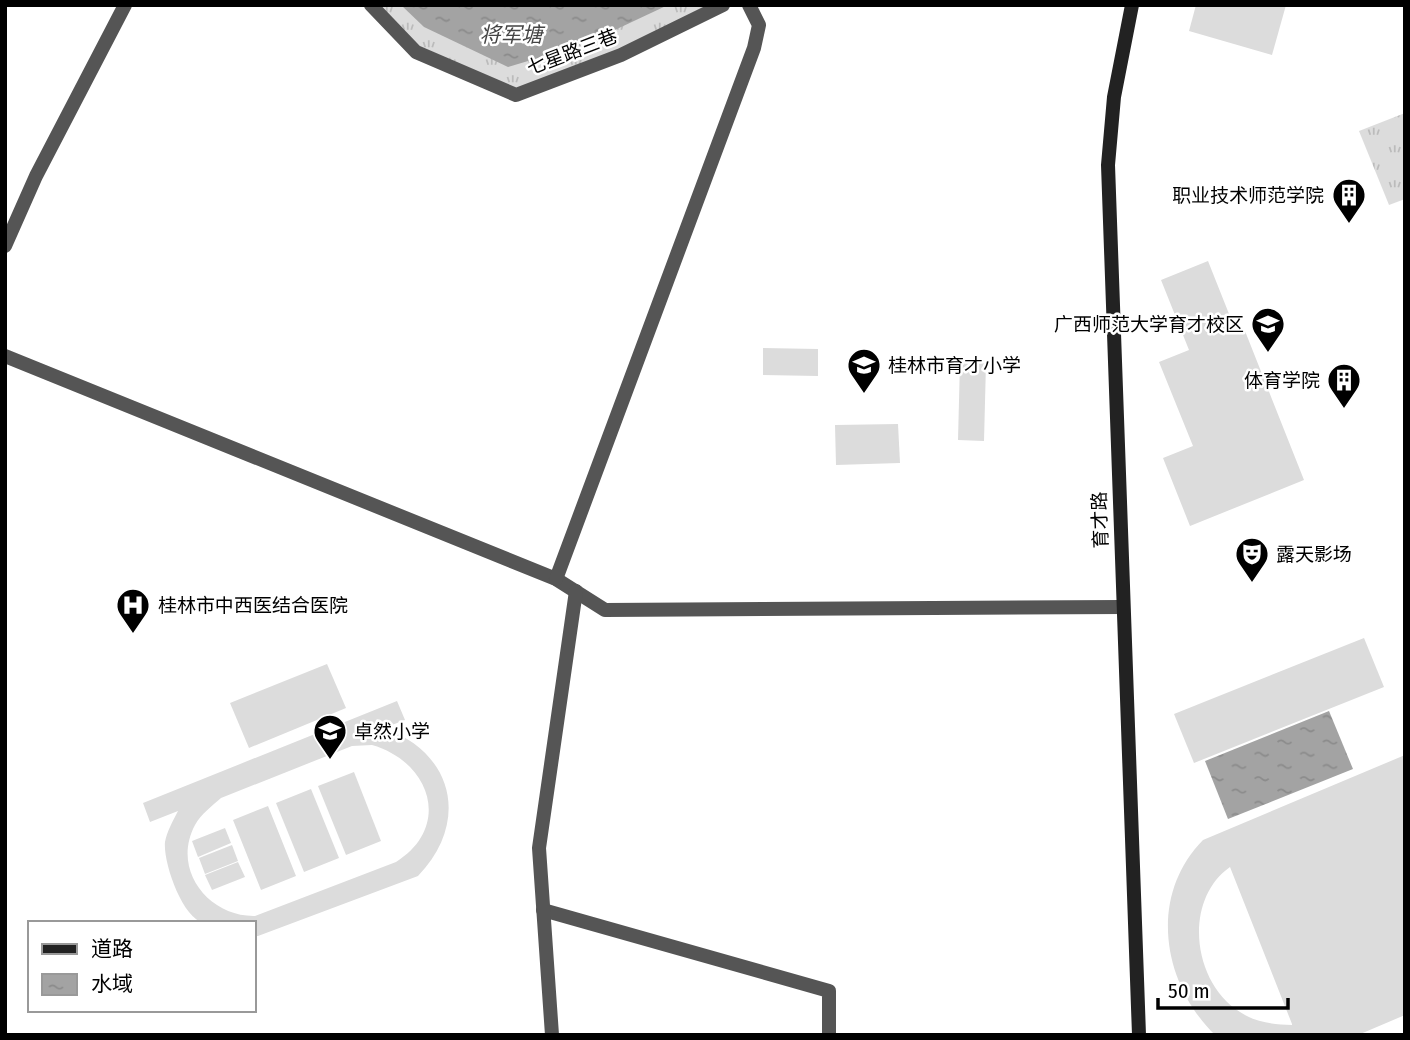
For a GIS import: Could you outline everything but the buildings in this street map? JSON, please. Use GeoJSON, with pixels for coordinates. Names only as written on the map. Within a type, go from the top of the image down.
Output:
{"type":"FeatureCollection","features":[{"type":"Feature","properties":{"kind":"main road","name":"育才路"},"geometry":{"type":"LineString","coordinates":[[1132,5],[1114,97],[1108,165],[1139,1035]]}},
{"type":"Feature","properties":{"kind":"street"},"geometry":{"type":"LineString","coordinates":[[5,246],[36,176],[125,5]]}},
{"type":"Feature","properties":{"kind":"street","name":"七星路三巷"},"geometry":{"type":"LineString","coordinates":[[371,5],[415,52],[516,95],[621,55],[723,5]]}},
{"type":"Feature","properties":{"kind":"street"},"geometry":{"type":"LineString","coordinates":[[556,579],[754,48],[760,25],[749,5]]}},
{"type":"Feature","properties":{"kind":"street"},"geometry":{"type":"LineString","coordinates":[[5,356],[556,579],[605,610],[1123,607]]}},
{"type":"Feature","properties":{"kind":"street"},"geometry":{"type":"LineString","coordinates":[[552,1035],[539,848],[576,591]]}},
{"type":"Feature","properties":{"kind":"street"},"geometry":{"type":"LineString","coordinates":[[543,910],[829,991],[829,1035]]}},
{"type":"Feature","properties":{"kind":"green space"},"geometry":{"type":"Polygon","coordinates":[[[371,5],[723,5],[516,95],[416,52],[371,5]]]}},
{"type":"Feature","properties":{"kind":"green space"},"geometry":{"type":"Polygon","coordinates":[[[1196,5],[1286,5],[1272,55],[1189,31],[1196,5]]]}},
{"type":"Feature","properties":{"kind":"green space"},"geometry":{"type":"Polygon","coordinates":[[[1405,113],[1405,199],[1389,205],[1359,131],[1405,113]]]}},
{"type":"Feature","properties":{"kind":"green space"},"geometry":{"type":"Polygon","coordinates":[[[1208,261],[1237,334],[1245,331],[1304,480],[1190,526],[1163,458],[1193,446],[1159,362],[1189,350],[1161,280],[1208,261]]]}},
{"type":"Feature","properties":{"kind":"green space"},"geometry":{"type":"Polygon","coordinates":[[[763,348],[818,349],[818,376],[763,375],[763,348]]]}},
{"type":"Feature","properties":{"kind":"green space"},"geometry":{"type":"Polygon","coordinates":[[[960,362],[986,363],[984,441],[958,440],[960,362]]]}},
{"type":"Feature","properties":{"kind":"green space"},"geometry":{"type":"Polygon","coordinates":[[[898,424],[900,463],[836,465],[835,425],[898,424]]]}},
{"type":"Feature","properties":{"kind":"green space"},"geometry":{"type":"Polygon","coordinates":[[[1364,638],[1384,687],[1194,763],[1174,714],[1364,638]]]}},
{"type":"Feature","properties":{"kind":"green space"},"geometry":{"type":"Polygon","coordinates":[[[327,664],[346,708],[249,748],[230,703],[327,664]]]}},
{"type":"Feature","properties":{"kind":"green space"},"geometry":{"type":"Polygon","coordinates":[[[397,701],[405,720],[384,728],[408,739],[426,754],[439,772],[447,791],[449,812],[444,834],[434,855],[418,876],[258,936],[256,921],[200,921],[188,911],[171,875],[165,851],[167,834],[178,811],[150,822],[143,803],[397,701]],[[372,745],[352,746],[221,798],[195,825],[189,842],[191,874],[209,900],[223,909],[255,916],[396,862],[413,848],[424,831],[429,814],[427,797],[420,780],[409,766],[392,753],[372,745]]]}},
{"type":"Feature","properties":{"kind":"green space"},"geometry":{"type":"Polygon","coordinates":[[[1405,755],[1405,1015],[1358,1035],[1215,1035],[1197,1014],[1183,990],[1173,965],[1168,939],[1174,887],[1186,862],[1203,840],[1405,755]],[[1230,867],[1215,881],[1205,899],[1200,919],[1199,941],[1203,962],[1224,999],[1240,1012],[1252,1019],[1292,1025],[1230,867]]]}},
{"type":"Feature","properties":{"kind":"green space"},"geometry":{"type":"Polygon","coordinates":[[[354,772],[381,841],[346,855],[318,786],[354,772]]]}},
{"type":"Feature","properties":{"kind":"green space"},"geometry":{"type":"Polygon","coordinates":[[[311,789],[339,858],[304,872],[276,803],[311,789]]]}},
{"type":"Feature","properties":{"kind":"green space"},"geometry":{"type":"Polygon","coordinates":[[[268,806],[296,876],[261,890],[233,820],[268,806]]]}},
{"type":"Feature","properties":{"kind":"green space"},"geometry":{"type":"Polygon","coordinates":[[[225,828],[231,843],[198,857],[192,841],[225,828]]]}},
{"type":"Feature","properties":{"kind":"green space"},"geometry":{"type":"Polygon","coordinates":[[[232,845],[238,861],[205,874],[199,858],[232,845]]]}},
{"type":"Feature","properties":{"kind":"green space"},"geometry":{"type":"Polygon","coordinates":[[[238,862],[245,877],[212,890],[205,875],[238,862]]]}},
{"type":"Feature","properties":{"kind":"water","name":"将军塘"},"geometry":{"type":"Polygon","coordinates":[[[401,5],[668,5],[585,44],[508,67],[424,27],[401,5]]]}},
{"type":"Feature","properties":{"kind":"water"},"geometry":{"type":"Polygon","coordinates":[[[1329,711],[1353,769],[1228,819],[1205,761],[1329,711]]]}},
{"type":"Feature","properties":{"kind":"place","name":"职业技术师范学院"},"geometry":{"type":"Point","coordinates":[1349,225]}},
{"type":"Feature","properties":{"kind":"place","name":"广西师范大学育才校区"},"geometry":{"type":"Point","coordinates":[1268,354]}},
{"type":"Feature","properties":{"kind":"place","name":"桂林市育才小学"},"geometry":{"type":"Point","coordinates":[864,395]}},
{"type":"Feature","properties":{"kind":"place","name":"体育学院"},"geometry":{"type":"Point","coordinates":[1344,410]}},
{"type":"Feature","properties":{"kind":"place","name":"露天影场"},"geometry":{"type":"Point","coordinates":[1252,584]}},
{"type":"Feature","properties":{"kind":"place","name":"桂林市中西医结合医院"},"geometry":{"type":"Point","coordinates":[133,635]}},
{"type":"Feature","properties":{"kind":"place","name":"卓然小学"},"geometry":{"type":"Point","coordinates":[330,761]}}]}
